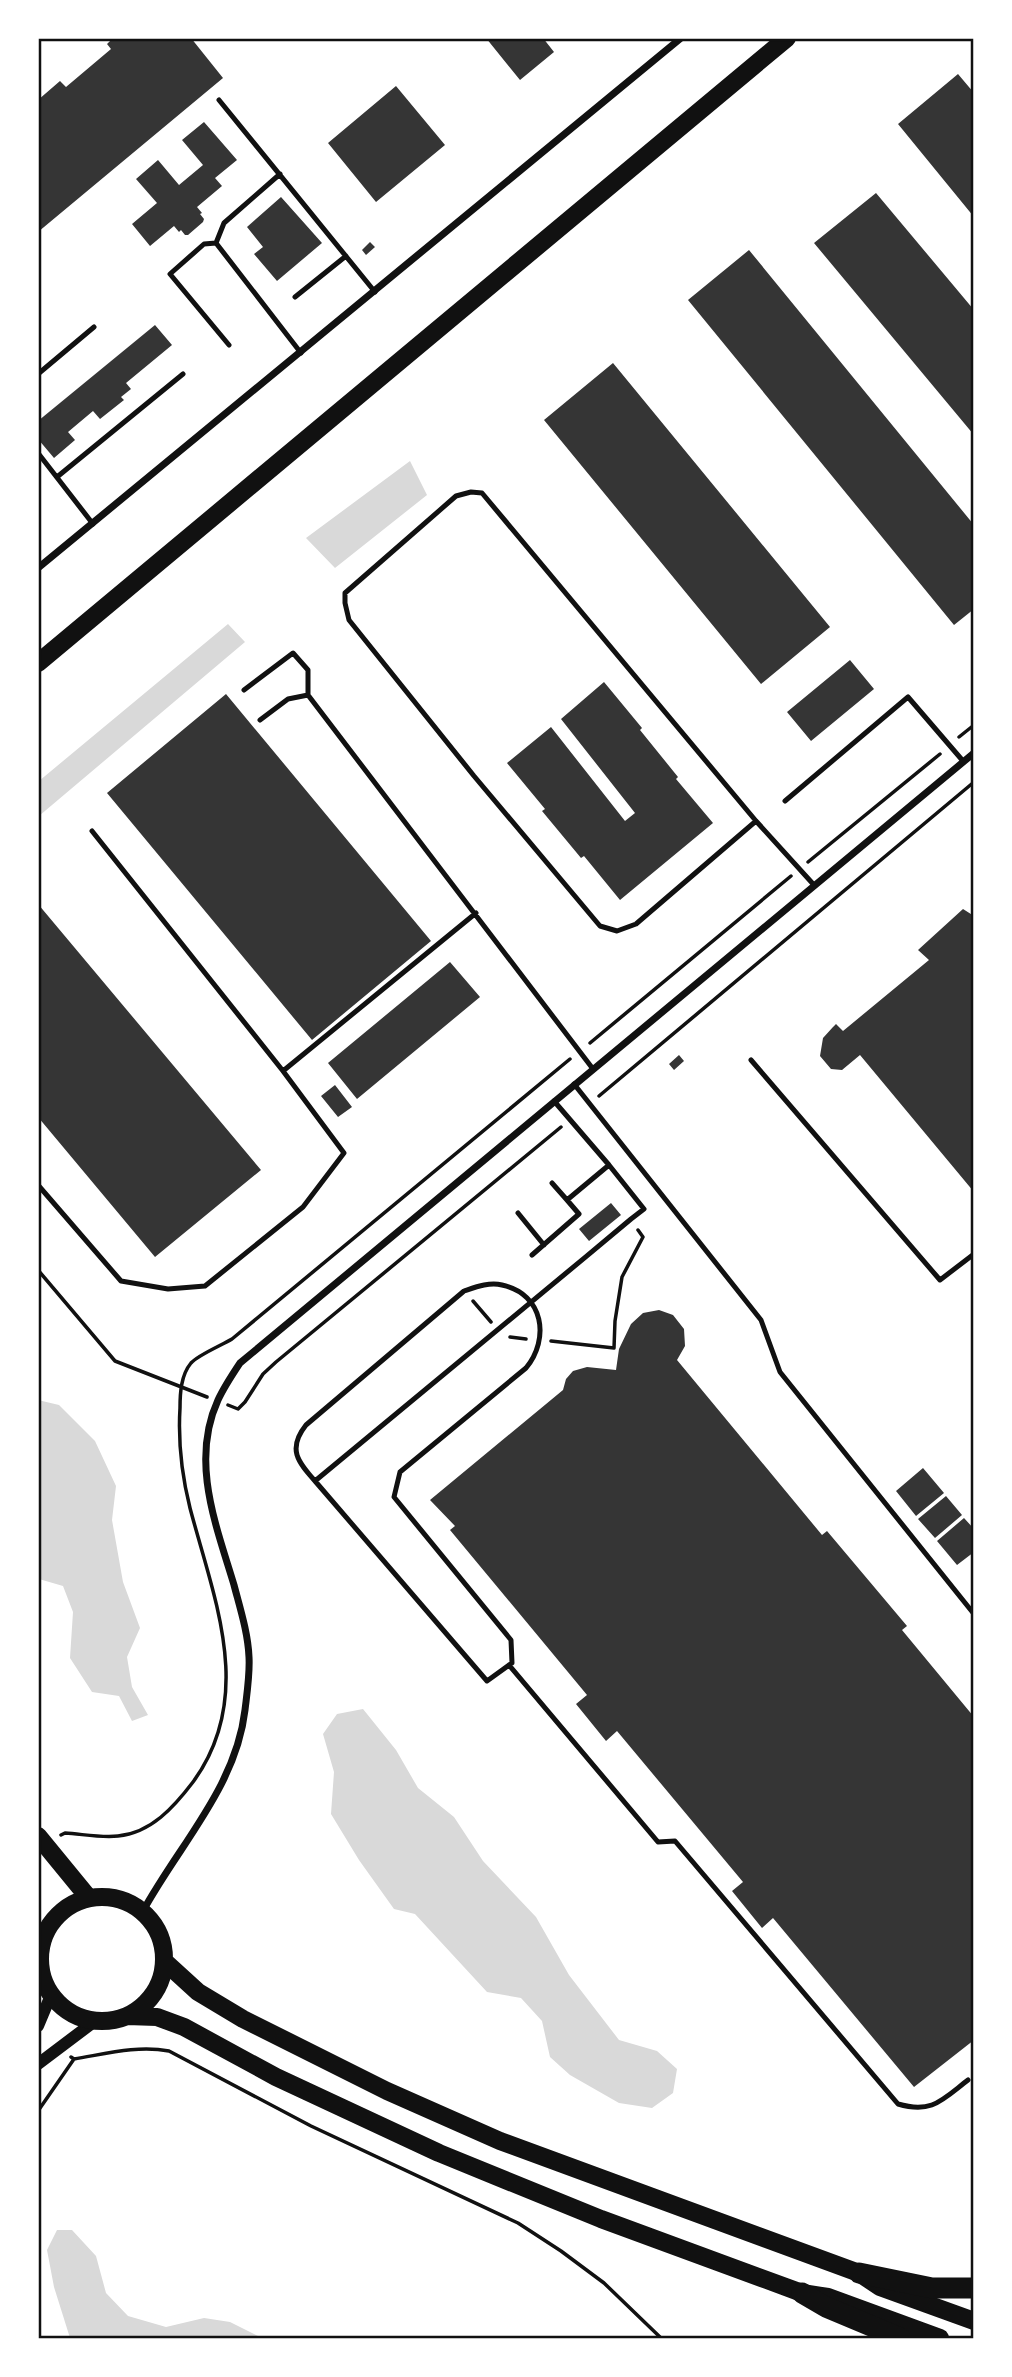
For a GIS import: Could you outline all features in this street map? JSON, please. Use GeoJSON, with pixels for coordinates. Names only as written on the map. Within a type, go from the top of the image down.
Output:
{"type":"FeatureCollection","features":[{"type":"Feature","properties":{"kind":"highway"},"geometry":{"type":"LineString","coordinates":[[859,2273],[932,2288],[974,2288]]}},
{"type":"Feature","properties":{"kind":"highway"},"geometry":{"type":"LineString","coordinates":[[802,2293],[826,2307],[900,2339]]}},
{"type":"Feature","properties":{"kind":"main road"},"geometry":{"type":"LineString","coordinates":[[38,663],[787,38]]}},
{"type":"Feature","properties":{"kind":"main road"},"geometry":{"type":"LineString","coordinates":[[42,1841],[88,1897]]}},
{"type":"Feature","properties":{"kind":"main road"},"geometry":{"type":"LineString","coordinates":[[107,1896],[126,1901],[143,1911],[155,1925],[162,1943],[164,1962],[159,1984],[146,2003],[127,2016],[111,2021],[95,2021],[70,2013],[51,1995],[41,1975],[39,1952],[42,1922],[88,1897],[107,1896]]}},
{"type":"Feature","properties":{"kind":"main road"},"geometry":{"type":"LineString","coordinates":[[164,1962],[198,1992],[243,2019],[400,2097],[500,2141],[859,2273],[880,2287],[974,2321]]}},
{"type":"Feature","properties":{"kind":"main road"},"geometry":{"type":"LineString","coordinates":[[127,2016],[157,2017],[175,2024],[276,2077],[439,2153],[601,2219],[802,2293],[828,2297],[940,2339]]}},
{"type":"Feature","properties":{"kind":"street"},"geometry":{"type":"LineString","coordinates":[[38,568],[301,354],[681,38]]}},
{"type":"Feature","properties":{"kind":"street"},"geometry":{"type":"LineString","coordinates":[[143,1911],[211,1806],[235,1756],[245,1713],[249,1657],[241,1609],[206,1487],[205,1454],[217,1401],[240,1363],[974,753]]}},
{"type":"Feature","properties":{"kind":"street"},"geometry":{"type":"LineString","coordinates":[[38,2026],[51,1995]]}},
{"type":"Feature","properties":{"kind":"street"},"geometry":{"type":"LineString","coordinates":[[38,2064],[95,2021]]}},
{"type":"Feature","properties":{"kind":"lane"},"geometry":{"type":"LineString","coordinates":[[219,100],[375,292]]}},
{"type":"Feature","properties":{"kind":"lane"},"geometry":{"type":"LineString","coordinates":[[216,243],[224,223],[280,174]]}},
{"type":"Feature","properties":{"kind":"lane"},"geometry":{"type":"LineString","coordinates":[[216,243],[204,244],[170,274],[229,345]]}},
{"type":"Feature","properties":{"kind":"lane"},"geometry":{"type":"LineString","coordinates":[[216,243],[301,354]]}},
{"type":"Feature","properties":{"kind":"lane"},"geometry":{"type":"LineString","coordinates":[[295,297],[346,256]]}},
{"type":"Feature","properties":{"kind":"lane"},"geometry":{"type":"LineString","coordinates":[[38,374],[94,327]]}},
{"type":"Feature","properties":{"kind":"lane"},"geometry":{"type":"LineString","coordinates":[[57,477],[183,374]]}},
{"type":"Feature","properties":{"kind":"lane"},"geometry":{"type":"LineString","coordinates":[[38,453],[93,524]]}},
{"type":"Feature","properties":{"kind":"lane"},"geometry":{"type":"LineString","coordinates":[[756,821],[636,924],[617,931],[600,926],[474,776],[349,620],[345,593],[456,496],[471,492],[482,493],[756,821],[814,885]]}},
{"type":"Feature","properties":{"kind":"lane"},"geometry":{"type":"LineString","coordinates":[[244,690],[293,653],[308,670],[308,695],[593,1069]]}},
{"type":"Feature","properties":{"kind":"lane"},"geometry":{"type":"LineString","coordinates":[[260,720],[288,699],[308,695]]}},
{"type":"Feature","properties":{"kind":"lane"},"geometry":{"type":"LineString","coordinates":[[785,801],[908,697],[963,761]]}},
{"type":"Feature","properties":{"kind":"lane"},"geometry":{"type":"LineString","coordinates":[[38,1185],[121,1281],[168,1289],[205,1286],[303,1207],[344,1153],[92,831]]}},
{"type":"Feature","properties":{"kind":"lane"},"geometry":{"type":"LineString","coordinates":[[282,1071],[476,913]]}},
{"type":"Feature","properties":{"kind":"lane"},"geometry":{"type":"LineString","coordinates":[[751,1060],[940,1280],[974,1254]]}},
{"type":"Feature","properties":{"kind":"lane"},"geometry":{"type":"LineString","coordinates":[[574,1084],[761,1320],[780,1372],[974,1614]]}},
{"type":"Feature","properties":{"kind":"lane"},"geometry":{"type":"LineString","coordinates":[[315,1481],[643,1209],[554,1101]]}},
{"type":"Feature","properties":{"kind":"lane"},"geometry":{"type":"LineString","coordinates":[[567,1200],[609,1165]]}},
{"type":"Feature","properties":{"kind":"lane"},"geometry":{"type":"LineString","coordinates":[[533,1255],[579,1214],[552,1183]]}},
{"type":"Feature","properties":{"kind":"lane"},"geometry":{"type":"LineString","coordinates":[[517,1213],[544,1245]]}},
{"type":"Feature","properties":{"kind":"lane"},"geometry":{"type":"LineString","coordinates":[[481,1285],[502,1285],[519,1292],[531,1302],[542,1326],[541,1340],[535,1357],[526,1368],[400,1472],[394,1497],[511,1640],[512,1663],[487,1681],[299,1463],[296,1451],[298,1436],[306,1426],[464,1291],[481,1285]]}},
{"type":"Feature","properties":{"kind":"lane"},"geometry":{"type":"LineString","coordinates":[[509,1665],[658,1842],[675,1841],[898,2104],[912,2108],[929,2108],[968,2080]]}},
{"type":"Feature","properties":{"kind":"path"},"geometry":{"type":"LineString","coordinates":[[590,1103],[974,782]]}},
{"type":"Feature","properties":{"kind":"path"},"geometry":{"type":"LineString","coordinates":[[38,1270],[115,1361],[238,1409],[263,1374],[276,1362],[570,1120]]}},
{"type":"Feature","properties":{"kind":"path"},"geometry":{"type":"LineString","coordinates":[[472,1300],[505,1337],[614,1348],[622,1276],[643,1237],[631,1219]]}},
{"type":"Feature","properties":{"kind":"path"},"geometry":{"type":"LineString","coordinates":[[42,1841],[65,1833],[118,1836],[143,1830],[176,1804],[197,1776],[222,1723],[227,1685],[223,1630],[190,1505],[179,1422],[180,1387]]}},
{"type":"Feature","properties":{"kind":"path"},"geometry":{"type":"LineString","coordinates":[[58,2048],[74,2059],[134,2049],[169,2051],[311,2126],[518,2223],[604,2283],[661,2339]]}},
{"type":"Feature","properties":{"kind":"path"},"geometry":{"type":"LineString","coordinates":[[38,2111],[74,2059]]}},
{"type":"Feature","properties":{"kind":"shaded area"},"geometry":{"type":"Polygon","coordinates":[[[410,461],[427,495],[335,568],[306,538],[410,461]]]}},
{"type":"Feature","properties":{"kind":"shaded area"},"geometry":{"type":"Polygon","coordinates":[[[228,624],[245,642],[39,816],[39,781],[228,624]]]}},
{"type":"Feature","properties":{"kind":"shaded area"},"geometry":{"type":"Polygon","coordinates":[[[38,1400],[59,1405],[95,1441],[116,1486],[112,1520],[123,1582],[140,1628],[127,1657],[132,1687],[148,1715],[132,1721],[119,1696],[92,1692],[70,1658],[73,1612],[63,1586],[39,1579],[38,1400]]]}},
{"type":"Feature","properties":{"kind":"shaded area"},"geometry":{"type":"Polygon","coordinates":[[[363,1709],[396,1750],[418,1788],[454,1817],[483,1861],[536,1917],[569,1975],[619,2040],[657,2051],[677,2069],[673,2093],[652,2108],[619,2103],[570,2075],[550,2057],[542,2021],[521,1998],[487,1992],[415,1914],[394,1909],[331,1814],[334,1772],[323,1734],[337,1714],[363,1709]]]}},
{"type":"Feature","properties":{"kind":"shaded area"},"geometry":{"type":"Polygon","coordinates":[[[57,2230],[72,2230],[96,2256],[106,2293],[128,2316],[166,2327],[204,2318],[230,2322],[262,2338],[70,2338],[54,2287],[47,2250],[57,2230]]]}},
{"type":"Feature","properties":{"kind":"building"},"geometry":{"type":"Polygon","coordinates":[[[113,38],[191,38],[223,78],[38,232],[38,100],[60,81],[66,87],[111,49],[107,44],[113,38]]]}},
{"type":"Feature","properties":{"kind":"building"},"geometry":{"type":"Polygon","coordinates":[[[486,38],[543,38],[554,52],[520,80],[486,38]]]}},
{"type":"Feature","properties":{"kind":"building"},"geometry":{"type":"Polygon","coordinates":[[[958,74],[974,93],[974,217],[898,124],[958,74]]]}},
{"type":"Feature","properties":{"kind":"building"},"geometry":{"type":"Polygon","coordinates":[[[396,86],[445,145],[376,202],[328,143],[396,86]]]}},
{"type":"Feature","properties":{"kind":"building"},"geometry":{"type":"Polygon","coordinates":[[[204,122],[237,160],[215,178],[222,186],[197,207],[202,213],[203,222],[188,235],[181,230],[179,232],[174,226],[150,246],[132,224],[157,203],[136,179],[158,160],[179,185],[203,165],[182,140],[204,122]]]}},
{"type":"Feature","properties":{"kind":"building"},"geometry":{"type":"Polygon","coordinates":[[[876,193],[974,310],[974,435],[814,243],[876,193]]]}},
{"type":"Feature","properties":{"kind":"building"},"geometry":{"type":"Polygon","coordinates":[[[281,197],[322,243],[277,281],[254,254],[263,247],[247,227],[281,197]]]}},
{"type":"Feature","properties":{"kind":"building"},"geometry":{"type":"Polygon","coordinates":[[[370,242],[375,247],[366,255],[362,250],[370,242]]]}},
{"type":"Feature","properties":{"kind":"building"},"geometry":{"type":"Polygon","coordinates":[[[749,250],[974,525],[974,609],[954,625],[688,300],[749,250]]]}},
{"type":"Feature","properties":{"kind":"building"},"geometry":{"type":"Polygon","coordinates":[[[155,325],[172,345],[126,383],[131,389],[121,397],[124,400],[100,419],[93,411],[68,432],[75,440],[54,458],[38,439],[38,421],[155,325]]]}},
{"type":"Feature","properties":{"kind":"building"},"geometry":{"type":"Polygon","coordinates":[[[613,363],[830,627],[761,684],[544,420],[613,363]]]}},
{"type":"Feature","properties":{"kind":"building"},"geometry":{"type":"Polygon","coordinates":[[[850,660],[874,689],[811,741],[787,712],[850,660]]]}},
{"type":"Feature","properties":{"kind":"building"},"geometry":{"type":"Polygon","coordinates":[[[604,682],[642,728],[640,730],[678,777],[676,779],[713,823],[620,900],[542,811],[545,809],[507,763],[551,727],[625,821],[635,813],[561,719],[604,682]]]}},
{"type":"Feature","properties":{"kind":"building"},"geometry":{"type":"Polygon","coordinates":[[[226,694],[431,941],[312,1040],[107,793],[226,694]]]}},
{"type":"Feature","properties":{"kind":"building"},"geometry":{"type":"Polygon","coordinates":[[[38,904],[261,1170],[155,1257],[38,1117],[38,904]]]}},
{"type":"Feature","properties":{"kind":"building"},"geometry":{"type":"Polygon","coordinates":[[[963,909],[974,916],[974,1192],[860,1055],[842,1070],[831,1069],[820,1056],[823,1038],[836,1024],[843,1031],[929,960],[918,950],[963,909]]]}},
{"type":"Feature","properties":{"kind":"building"},"geometry":{"type":"Polygon","coordinates":[[[450,962],[480,997],[357,1099],[328,1063],[450,962]]]}},
{"type":"Feature","properties":{"kind":"building"},"geometry":{"type":"Polygon","coordinates":[[[679,1055],[684,1061],[674,1070],[669,1064],[679,1055]]]}},
{"type":"Feature","properties":{"kind":"building"},"geometry":{"type":"Polygon","coordinates":[[[335,1085],[352,1107],[338,1117],[321,1096],[335,1085]]]}},
{"type":"Feature","properties":{"kind":"building"},"geometry":{"type":"Polygon","coordinates":[[[611,1203],[621,1215],[589,1241],[579,1229],[611,1203]]]}},
{"type":"Feature","properties":{"kind":"building"},"geometry":{"type":"Polygon","coordinates":[[[659,1310],[673,1315],[684,1329],[685,1346],[677,1360],[822,1535],[827,1531],[907,1626],[902,1630],[974,1717],[974,2040],[914,2087],[773,1918],[762,1928],[732,1891],[743,1882],[617,1731],[606,1741],[576,1704],[587,1695],[450,1530],[455,1526],[430,1500],[563,1390],[566,1379],[573,1371],[587,1367],[616,1370],[619,1349],[631,1324],[643,1313],[659,1310]]]}},
{"type":"Feature","properties":{"kind":"building"},"geometry":{"type":"Polygon","coordinates":[[[923,1468],[944,1493],[916,1516],[896,1491],[923,1468]]]}},
{"type":"Feature","properties":{"kind":"building"},"geometry":{"type":"Polygon","coordinates":[[[946,1496],[962,1515],[935,1538],[918,1519],[946,1496]]]}},
{"type":"Feature","properties":{"kind":"building"},"geometry":{"type":"Polygon","coordinates":[[[964,1518],[974,1529],[974,1552],[957,1565],[937,1541],[964,1518]]]}}]}
